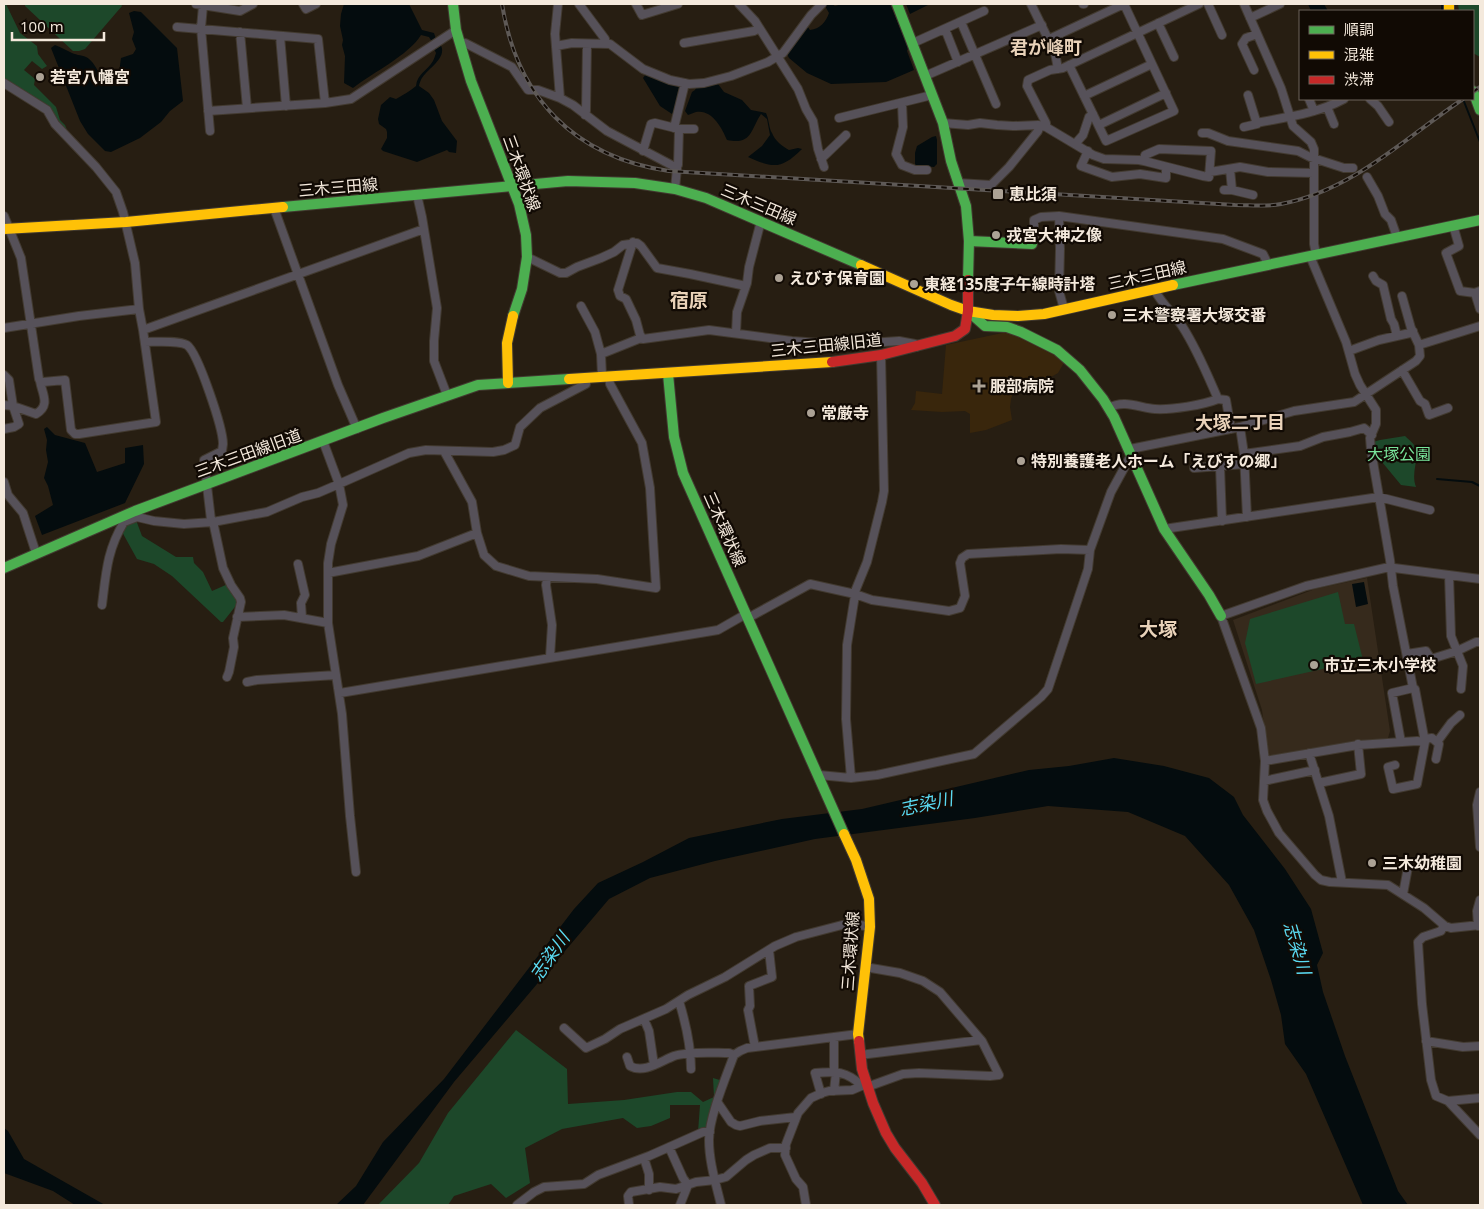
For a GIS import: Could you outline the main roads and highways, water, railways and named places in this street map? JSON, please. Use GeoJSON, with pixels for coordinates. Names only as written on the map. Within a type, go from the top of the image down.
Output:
{"type":"FeatureCollection","features":[{"type":"Feature","properties":{"kind":"main road","name":"三木環状線"},"geometry":{"type":"LineString","coordinates":[[454,4],[456,30],[471,81],[512,186],[523,218],[526,235],[527,257],[522,289],[512,319],[507,343],[508,383]]}},
{"type":"Feature","properties":{"kind":"main road"},"geometry":{"type":"LineString","coordinates":[[897,4],[943,124],[951,161],[966,206],[969,241],[968,311],[985,326],[1007,327],[1057,350],[1080,370],[1109,408],[1164,529],[1221,616]]}},
{"type":"Feature","properties":{"kind":"main road"},"geometry":{"type":"LineString","coordinates":[[1474,95],[1480,110]]}},
{"type":"Feature","properties":{"kind":"main road","name":"三木三田線"},"geometry":{"type":"LineString","coordinates":[[6,229],[126,222],[568,181],[635,183],[675,189],[706,198],[828,250],[908,287],[968,311],[1018,316],[1044,314],[1268,264],[1480,220]]}},
{"type":"Feature","properties":{"kind":"main road"},"geometry":{"type":"LineString","coordinates":[[969,241],[1032,244]]}},
{"type":"Feature","properties":{"kind":"main road","name":"三木三田線旧道"},"geometry":{"type":"LineString","coordinates":[[668,374],[835,362],[881,355],[955,336],[964,329],[968,311]]}},
{"type":"Feature","properties":{"kind":"main road","name":"三木環状線"},"geometry":{"type":"LineString","coordinates":[[668,374],[674,437],[683,473],[820,776],[852,850],[869,899],[870,927],[858,1034],[865,1086],[886,1133],[922,1183],[935,1205]]}},
{"type":"Feature","properties":{"kind":"main road"},"geometry":{"type":"LineString","coordinates":[[508,383],[668,374]]}},
{"type":"Feature","properties":{"kind":"main road","name":"三木三田線旧道"},"geometry":{"type":"LineString","coordinates":[[4,568],[206,484],[446,395],[478,385],[508,383]]}},
{"type":"Feature","properties":{"kind":"water"},"geometry":{"type":"Polygon","coordinates":[[[344,4],[409,4],[422,30],[434,33],[436,39],[432,42],[429,37],[421,35],[408,50],[353,88],[344,83],[345,56],[340,26],[344,4]]]}},
{"type":"Feature","properties":{"kind":"water"},"geometry":{"type":"Polygon","coordinates":[[[827,4],[835,6],[842,4],[890,4],[908,47],[907,51],[914,70],[886,82],[831,84],[807,73],[789,58],[787,54],[807,26],[810,30],[820,27],[824,22],[829,13],[825,6],[827,4]]]}},
{"type":"Feature","properties":{"kind":"water"},"geometry":{"type":"Polygon","coordinates":[[[906,4],[930,4],[910,14],[906,4]]]}},
{"type":"Feature","properties":{"kind":"water"},"geometry":{"type":"Polygon","coordinates":[[[1308,4],[1324,4],[1327,10],[1311,10],[1308,4]]]}},
{"type":"Feature","properties":{"kind":"water"},"geometry":{"type":"Polygon","coordinates":[[[134,11],[141,12],[177,48],[183,101],[170,111],[161,122],[140,138],[111,152],[105,151],[88,134],[80,121],[51,48],[55,45],[74,54],[86,57],[91,60],[103,77],[112,77],[119,73],[121,58],[133,54],[136,49],[132,39],[134,32],[129,13],[134,11]]]}},
{"type":"Feature","properties":{"kind":"water"},"geometry":{"type":"Polygon","coordinates":[[[440,44],[442,54],[440,58],[425,74],[419,86],[429,93],[434,100],[442,121],[457,141],[456,153],[447,150],[417,162],[383,151],[381,149],[387,138],[387,132],[379,124],[378,119],[381,105],[390,97],[396,99],[416,86],[420,75],[433,61],[436,53],[434,49],[440,44]]]}},
{"type":"Feature","properties":{"kind":"water"},"geometry":{"type":"Polygon","coordinates":[[[646,74],[665,83],[680,86],[681,89],[675,110],[672,114],[660,106],[643,78],[646,74]]]}},
{"type":"Feature","properties":{"kind":"water"},"geometry":{"type":"Polygon","coordinates":[[[718,84],[724,92],[742,100],[751,110],[766,113],[771,131],[781,145],[789,150],[802,149],[782,164],[771,165],[764,163],[748,157],[762,146],[770,135],[767,119],[761,114],[749,135],[746,138],[735,141],[727,140],[716,120],[707,113],[696,112],[688,115],[685,111],[692,92],[696,88],[718,84]]]}},
{"type":"Feature","properties":{"kind":"water"},"geometry":{"type":"Polygon","coordinates":[[[936,136],[937,164],[934,167],[915,165],[917,146],[936,136]]]}},
{"type":"Feature","properties":{"kind":"water"},"geometry":{"type":"Polygon","coordinates":[[[47,427],[55,435],[85,443],[97,472],[125,463],[125,448],[143,445],[144,464],[125,503],[42,535],[35,516],[53,505],[44,478],[48,462],[47,440],[44,429],[47,427]]]}},
{"type":"Feature","properties":{"kind":"water"},"geometry":{"type":"Polygon","coordinates":[[[1364,582],[1368,604],[1356,607],[1352,584],[1364,582]]]}},
{"type":"Feature","properties":{"kind":"water","name":"志染川"},"geometry":{"type":"Polygon","coordinates":[[[1114,758],[1164,766],[1209,778],[1234,797],[1243,815],[1285,869],[1311,909],[1323,953],[1317,965],[1323,992],[1345,1056],[1398,1191],[1408,1205],[1363,1205],[1306,1074],[1285,1044],[1281,1015],[1254,930],[1229,885],[1185,836],[1128,812],[1048,806],[975,818],[815,839],[715,861],[650,878],[609,899],[454,1082],[363,1205],[336,1205],[356,1186],[383,1142],[444,1079],[574,909],[598,883],[689,838],[782,819],[862,809],[1029,770],[1069,766],[1114,758]]]}},
{"type":"Feature","properties":{"kind":"water"},"geometry":{"type":"Polygon","coordinates":[[[4,1128],[8,1131],[24,1159],[105,1205],[75,1205],[53,1191],[4,1173],[4,1128]]]}},
{"type":"Feature","properties":{"kind":"waterway"},"geometry":{"type":"LineString","coordinates":[[1442,4],[1442,10]]}},
{"type":"Feature","properties":{"kind":"waterway"},"geometry":{"type":"LineString","coordinates":[[1463,100],[1480,142]]}},
{"type":"Feature","properties":{"kind":"waterway"},"geometry":{"type":"LineString","coordinates":[[1437,479],[1472,482],[1480,486]]}},
{"type":"Feature","properties":{"kind":"railway"},"geometry":{"type":"LineString","coordinates":[[502,4],[510,38],[521,68],[536,94],[556,118],[578,137],[605,152],[635,164],[669,171],[1235,205],[1270,205],[1307,197],[1331,188],[1377,161],[1462,100]]}},
{"type":"Feature","properties":{"kind":"railway"},"geometry":{"type":"LineString","coordinates":[[1474,91],[1480,87]]}},
{"type":"Feature","properties":{"kind":"place","name":"若宮八幡宮"},"geometry":{"type":"Point","coordinates":[40,77]}},
{"type":"Feature","properties":{"kind":"place","name":"恵比須"},"geometry":{"type":"Point","coordinates":[998,194]}},
{"type":"Feature","properties":{"kind":"place","name":"戎宮大神之像"},"geometry":{"type":"Point","coordinates":[996,235]}},
{"type":"Feature","properties":{"kind":"place","name":"えびす保育園"},"geometry":{"type":"Point","coordinates":[779,278]}},
{"type":"Feature","properties":{"kind":"place","name":"東経135度子午線時計塔"},"geometry":{"type":"Point","coordinates":[914,284]}},
{"type":"Feature","properties":{"kind":"place","name":"三木警察署大塚交番"},"geometry":{"type":"Point","coordinates":[1112,315]}},
{"type":"Feature","properties":{"kind":"place","name":"服部病院"},"geometry":{"type":"Point","coordinates":[979,386]}},
{"type":"Feature","properties":{"kind":"place","name":"常厳寺"},"geometry":{"type":"Point","coordinates":[811,413]}},
{"type":"Feature","properties":{"kind":"place","name":"特別養護老人ホーム「えびすの郷」"},"geometry":{"type":"Point","coordinates":[1021,461]}},
{"type":"Feature","properties":{"kind":"place","name":"市立三木小学校"},"geometry":{"type":"Point","coordinates":[1314,665]}},
{"type":"Feature","properties":{"kind":"place","name":"三木幼稚園"},"geometry":{"type":"Point","coordinates":[1372,863]}},
{"type":"Feature","properties":{"kind":"district","name":"君が峰町"},"geometry":{"type":"Point","coordinates":[1046,47]}},
{"type":"Feature","properties":{"kind":"district","name":"宿原"},"geometry":{"type":"Point","coordinates":[689,300]}},
{"type":"Feature","properties":{"kind":"district","name":"大塚二丁目"},"geometry":{"type":"Point","coordinates":[1240,422]}},
{"type":"Feature","properties":{"kind":"district","name":"大塚"},"geometry":{"type":"Point","coordinates":[1158,629]}},
{"type":"Feature","properties":{"kind":"park label","name":"大塚公園"},"geometry":{"type":"Point","coordinates":[1399,454]}}]}
